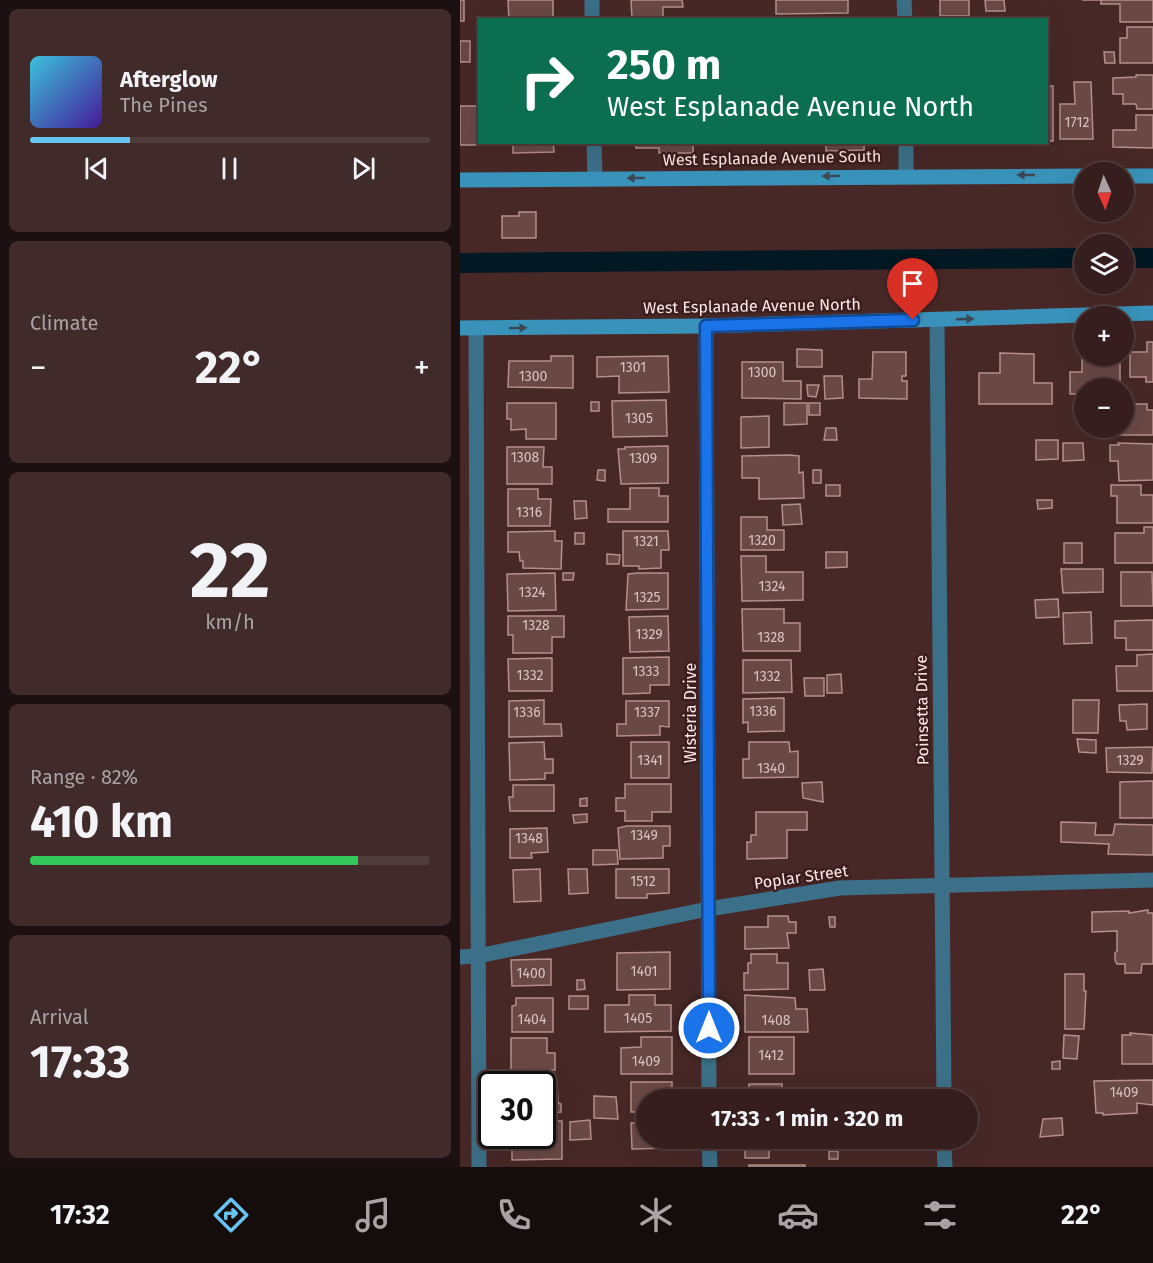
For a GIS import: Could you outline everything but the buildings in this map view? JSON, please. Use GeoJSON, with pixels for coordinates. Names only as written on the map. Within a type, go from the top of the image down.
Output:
{"type":"FeatureCollection","features":[{"type":"Feature","properties":{"kind":"main road","name":"West Esplanade Avenue South"},"geometry":{"type":"LineString","coordinates":[[460,180],[906,175],[1074,176]]}},
{"type":"Feature","properties":{"kind":"main road"},"geometry":{"type":"LineString","coordinates":[[1134,176],[1153,176]]}},
{"type":"Feature","properties":{"kind":"main road","name":"West Esplanade Avenue North"},"geometry":{"type":"LineString","coordinates":[[460,328],[706,326],[1153,313]]}},
{"type":"Feature","properties":{"kind":"street"},"geometry":{"type":"LineString","coordinates":[[592,0],[592,18]]}},
{"type":"Feature","properties":{"kind":"street"},"geometry":{"type":"LineString","coordinates":[[904,0],[905,18]]}},
{"type":"Feature","properties":{"kind":"street"},"geometry":{"type":"LineString","coordinates":[[595,144],[595,178]]}},
{"type":"Feature","properties":{"kind":"street"},"geometry":{"type":"LineString","coordinates":[[906,144],[906,175]]}},
{"type":"Feature","properties":{"kind":"street","name":"Poinsetta Drive"},"geometry":{"type":"LineString","coordinates":[[937,320],[944,1089]]}},
{"type":"Feature","properties":{"kind":"street","name":"Wisteria Drive"},"geometry":{"type":"LineString","coordinates":[[706,326],[709,1089]]}},
{"type":"Feature","properties":{"kind":"street"},"geometry":{"type":"LineString","coordinates":[[476,328],[479,1167]]}},
{"type":"Feature","properties":{"kind":"street","name":"Poplar Street"},"geometry":{"type":"LineString","coordinates":[[460,957],[478,956],[708,909],[840,888],[1153,880]]}},
{"type":"Feature","properties":{"kind":"street"},"geometry":{"type":"LineString","coordinates":[[709,1149],[710,1167]]}},
{"type":"Feature","properties":{"kind":"street"},"geometry":{"type":"LineString","coordinates":[[944,1149],[945,1167]]}},
{"type":"Feature","properties":{"kind":"waterway"},"geometry":{"type":"LineString","coordinates":[[460,263],[1074,258]]}},
{"type":"Feature","properties":{"kind":"waterway"},"geometry":{"type":"LineString","coordinates":[[1134,258],[1153,258]]}},
{"type":"Feature","properties":{"kind":"route"},"geometry":{"type":"LineString","coordinates":[[709,1028],[706,326],[913,320]]}}]}
